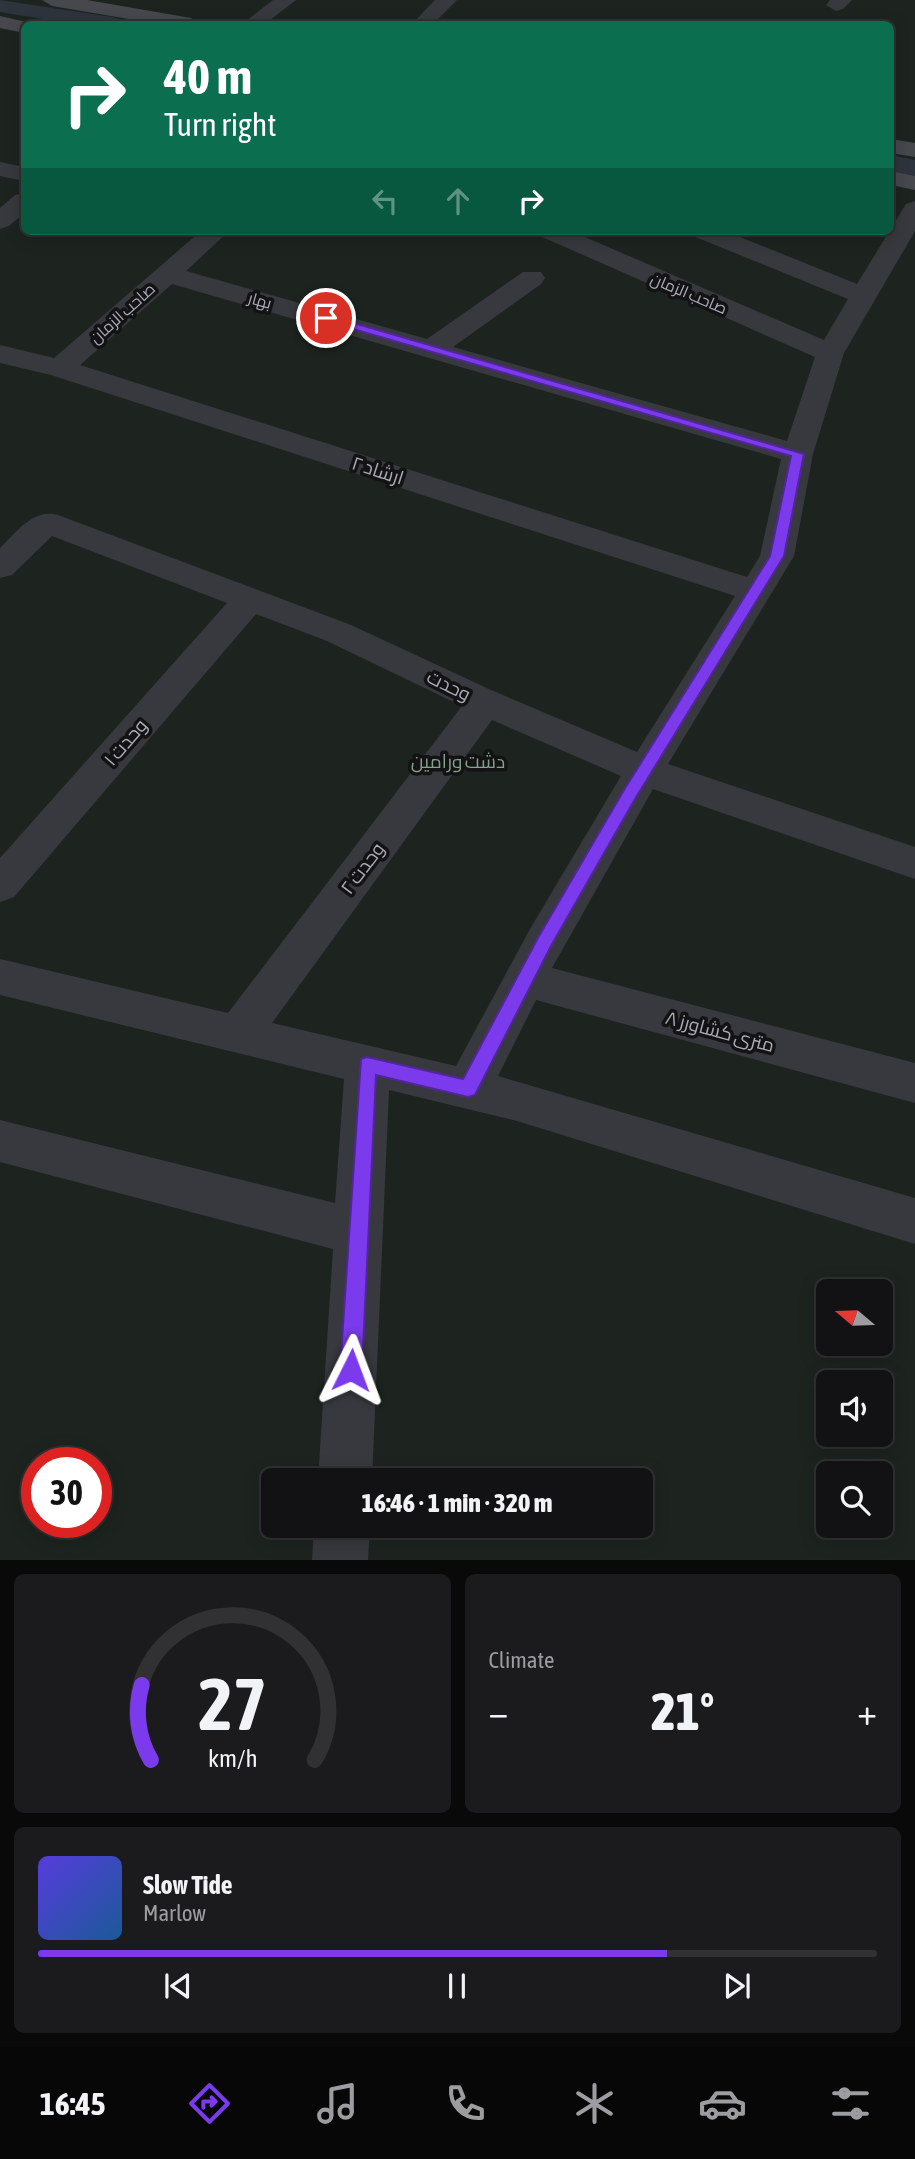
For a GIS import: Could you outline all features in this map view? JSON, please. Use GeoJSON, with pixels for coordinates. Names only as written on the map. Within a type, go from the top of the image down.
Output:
{"type":"FeatureCollection","features":[{"type":"Feature","properties":{"kind":"main road"},"geometry":{"type":"LineString","coordinates":[[52,0],[77,2],[175,21]]}},
{"type":"Feature","properties":{"kind":"main road"},"geometry":{"type":"LineString","coordinates":[[0,22],[21,26]]}},
{"type":"Feature","properties":{"kind":"main road"},"geometry":{"type":"LineString","coordinates":[[894,146],[915,150]]}},
{"type":"Feature","properties":{"kind":"main road"},"geometry":{"type":"LineString","coordinates":[[894,179],[915,183]]}},
{"type":"Feature","properties":{"kind":"street"},"geometry":{"type":"LineString","coordinates":[[256,21],[286,0]]}},
{"type":"Feature","properties":{"kind":"street"},"geometry":{"type":"LineString","coordinates":[[425,21],[447,0]]}},
{"type":"Feature","properties":{"kind":"street"},"geometry":{"type":"LineString","coordinates":[[0,169],[21,173]]}},
{"type":"Feature","properties":{"kind":"street"},"geometry":{"type":"LineString","coordinates":[[0,221],[21,203]]}},
{"type":"Feature","properties":{"kind":"street"},"geometry":{"type":"LineString","coordinates":[[468,1089],[525,979],[645,771],[777,556],[798,454],[830,353],[915,209]]}},
{"type":"Feature","properties":{"kind":"street","name":"صاحب الزمان"},"geometry":{"type":"LineString","coordinates":[[60,368],[211,235]]}},
{"type":"Feature","properties":{"kind":"street","name":"صاحب الزمان"},"geometry":{"type":"LineString","coordinates":[[558,235],[830,353]]}},
{"type":"Feature","properties":{"kind":"street"},"geometry":{"type":"LineString","coordinates":[[712,235],[864,296]]}},
{"type":"Feature","properties":{"kind":"street","name":"بهار"},"geometry":{"type":"LineString","coordinates":[[167,274],[798,454]]}},
{"type":"Feature","properties":{"kind":"street"},"geometry":{"type":"LineString","coordinates":[[433,348],[533,278]]}},
{"type":"Feature","properties":{"kind":"street","name":"ارشاد ۲"},"geometry":{"type":"LineString","coordinates":[[0,354],[60,368],[755,591]]}},
{"type":"Feature","properties":{"kind":"street","name":"وحدت"},"geometry":{"type":"LineString","coordinates":[[0,567],[47,522],[338,633],[485,702],[645,771],[914,858]]}},
{"type":"Feature","properties":{"kind":"street","name":"وحدت ۱"},"geometry":{"type":"LineString","coordinates":[[0,886],[250,599]]}},
{"type":"Feature","properties":{"kind":"street","name":"وحدت ۲"},"geometry":{"type":"LineString","coordinates":[[238,1034],[485,702]]}},
{"type":"Feature","properties":{"kind":"street"},"geometry":{"type":"LineString","coordinates":[[0,977],[517,1101],[915,1222]]}},
{"type":"Feature","properties":{"kind":"street","name":"۸ متری کشاورز"},"geometry":{"type":"LineString","coordinates":[[525,979],[915,1083]]}},
{"type":"Feature","properties":{"kind":"street"},"geometry":{"type":"LineString","coordinates":[[346,1468],[367,1065]]}},
{"type":"Feature","properties":{"kind":"street"},"geometry":{"type":"LineString","coordinates":[[0,1140],[358,1232]]}},
{"type":"Feature","properties":{"kind":"street"},"geometry":{"type":"LineString","coordinates":[[340,1560],[341,1538]]}},
{"type":"Feature","properties":{"kind":"green space","name":"دشت ورامین"},"geometry":{"type":"Polygon","coordinates":[[[0,0],[915,0],[915,1560],[0,1560],[0,0]]]}},
{"type":"Feature","properties":{"kind":"waterway"},"geometry":{"type":"LineString","coordinates":[[0,5],[94,21]]}},
{"type":"Feature","properties":{"kind":"waterway"},"geometry":{"type":"LineString","coordinates":[[894,164],[915,168]]}},
{"type":"Feature","properties":{"kind":"route"},"geometry":{"type":"LineString","coordinates":[[326,318],[798,454],[777,556],[630,794],[545,941],[468,1089],[367,1065],[351,1370]]}}]}
